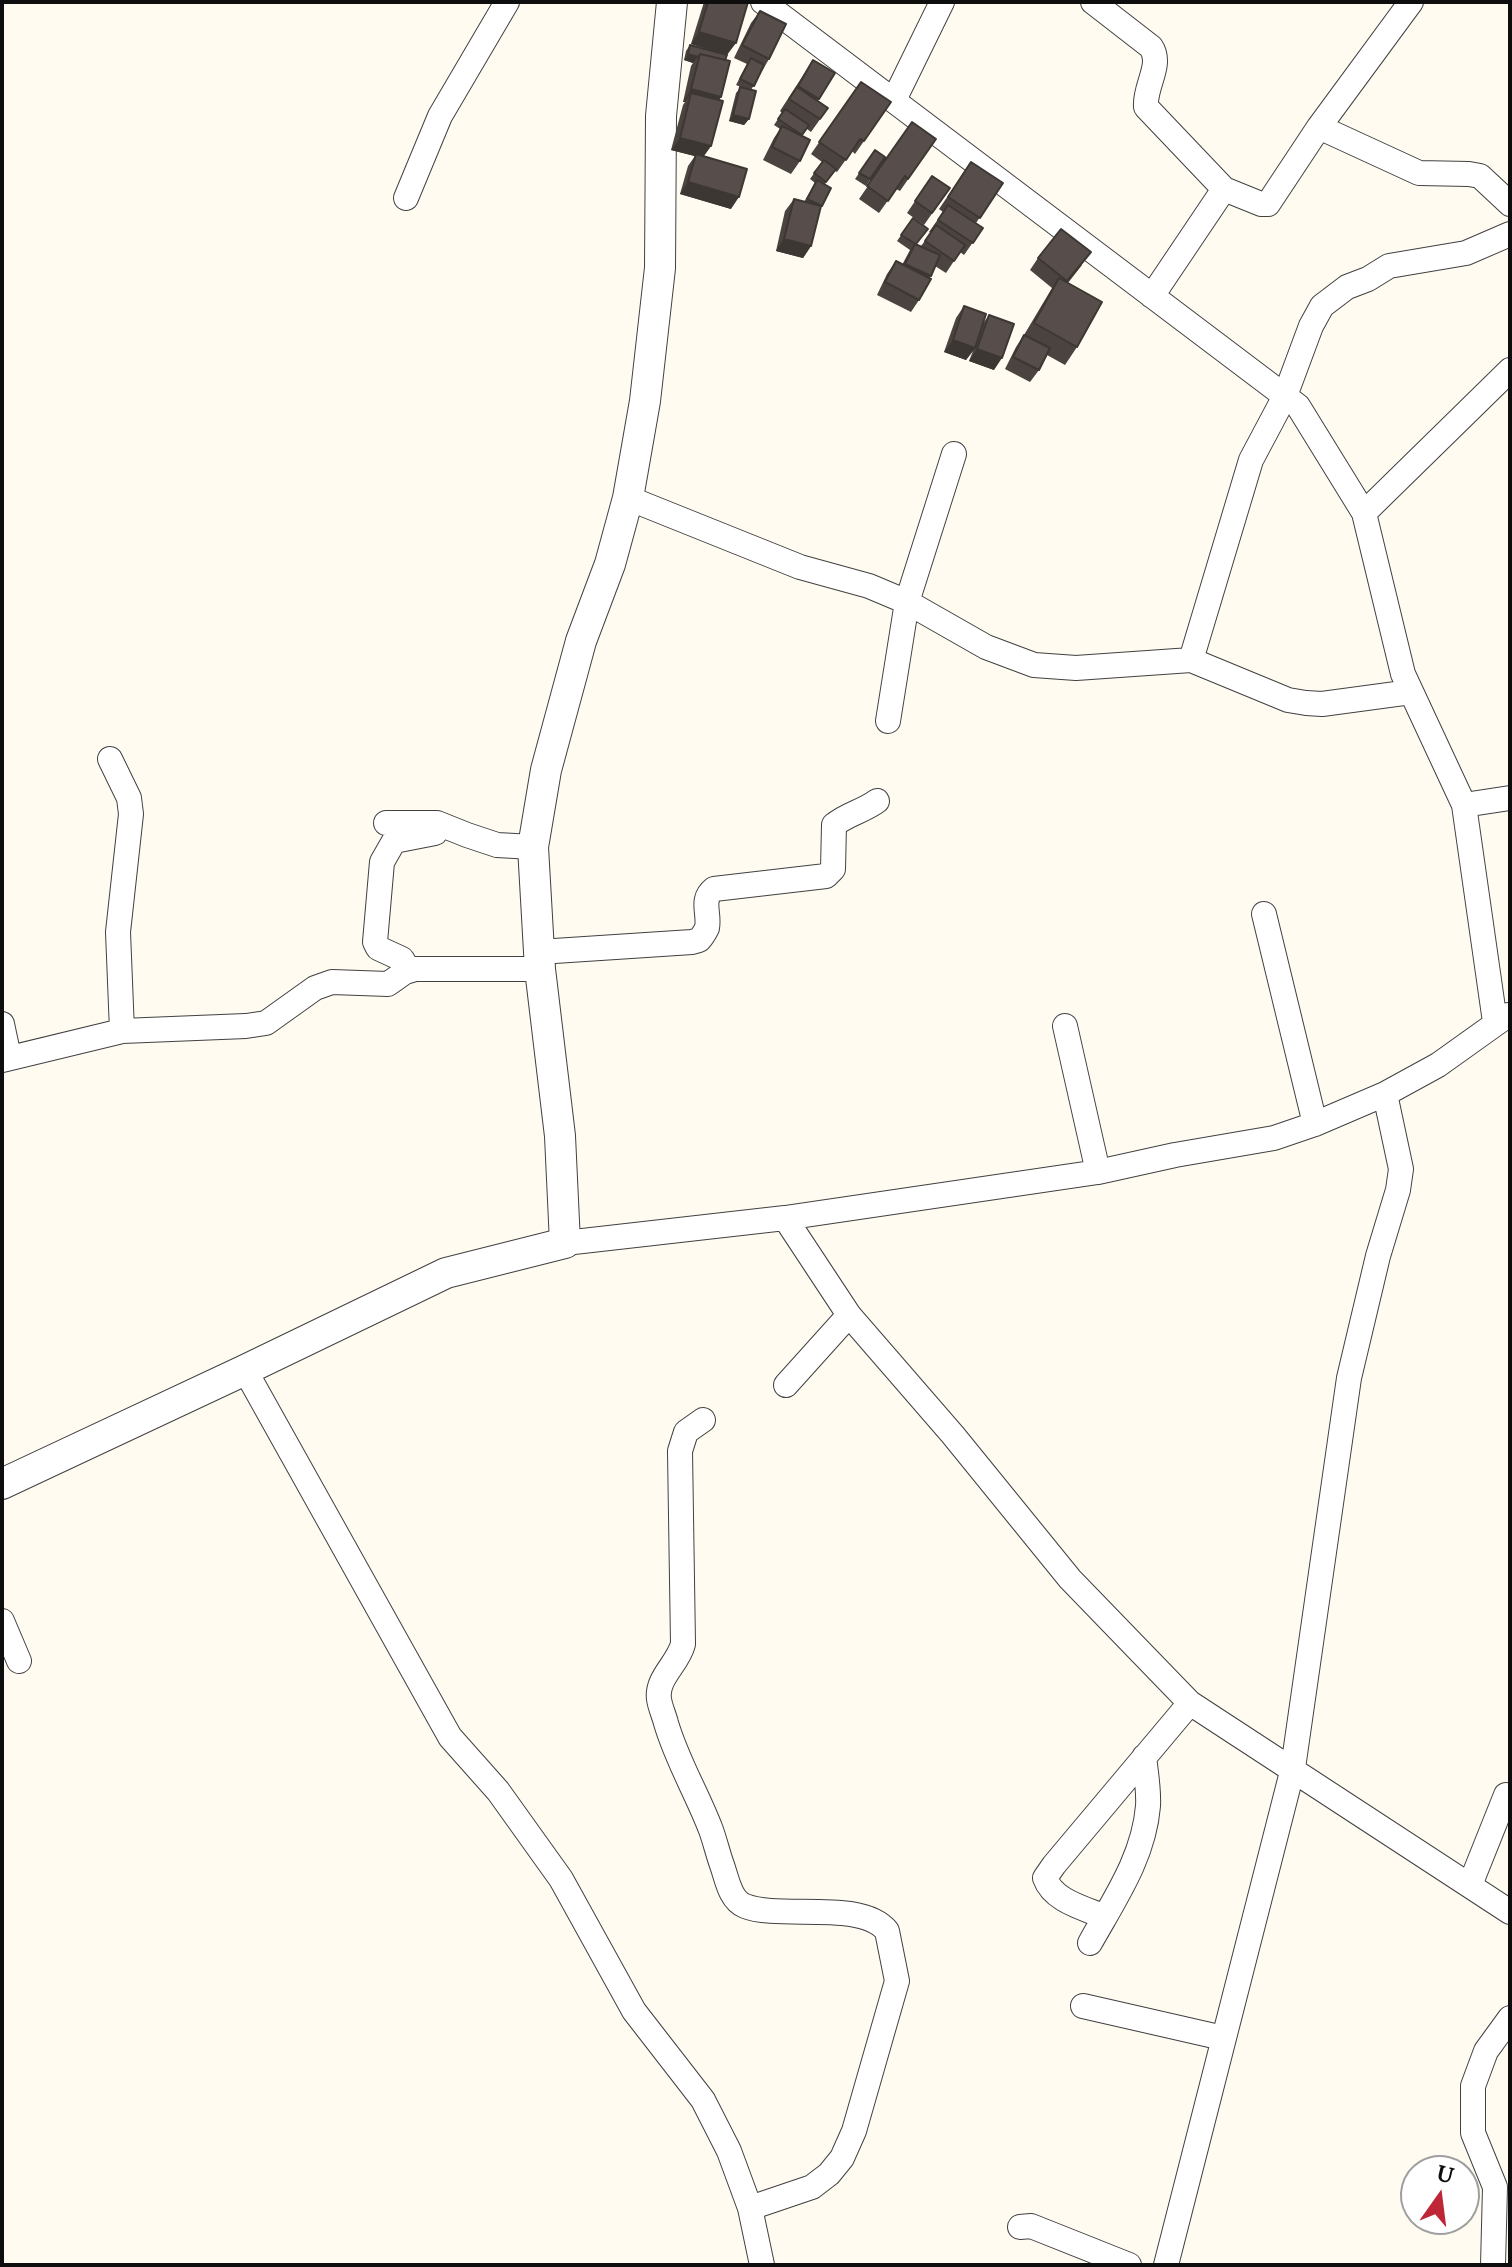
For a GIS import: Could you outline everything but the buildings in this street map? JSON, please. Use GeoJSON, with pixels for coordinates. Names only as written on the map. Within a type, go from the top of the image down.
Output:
{"type":"FeatureCollection","features":[{"type":"Feature","properties":{"kind":"street"},"geometry":{"type":"LineString","coordinates":[[406,198],[440,116],[507,2]]}},
{"type":"Feature","properties":{"kind":"street"},"geometry":{"type":"LineString","coordinates":[[565,1243],[560,1136],[540,960],[533,847],[546,770],[573,669],[610,564],[628,498],[645,401],[660,268],[661,116],[672,2]]}},
{"type":"Feature","properties":{"kind":"street"},"geometry":{"type":"LineString","coordinates":[[2,1484],[446,1273],[565,1243],[785,1218],[1098,1172],[1274,1138],[1385,1094],[1438,1065],[1503,1018],[1464,805],[1403,674],[1364,513],[1298,406],[763,2]]}},
{"type":"Feature","properties":{"kind":"street"},"geometry":{"type":"LineString","coordinates":[[894,100],[942,2]]}},
{"type":"Feature","properties":{"kind":"street"},"geometry":{"type":"LineString","coordinates":[[1093,2],[1155,53],[1156,62],[1145,98],[1146,107],[1224,189],[1261,204],[1268,204],[1319,127],[1411,2]]}},
{"type":"Feature","properties":{"kind":"street"},"geometry":{"type":"LineString","coordinates":[[1319,127],[1419,173],[1480,176],[1510,204]]}},
{"type":"Feature","properties":{"kind":"street"},"geometry":{"type":"LineString","coordinates":[[1152,296],[1224,189]]}},
{"type":"Feature","properties":{"kind":"street"},"geometry":{"type":"LineString","coordinates":[[1191,660],[1251,460],[1285,396],[1311,326],[1322,306],[1347,287],[1389,266],[1466,253],[1510,234]]}},
{"type":"Feature","properties":{"kind":"street"},"geometry":{"type":"LineString","coordinates":[[1364,513],[1510,370]]}},
{"type":"Feature","properties":{"kind":"street"},"geometry":{"type":"LineString","coordinates":[[888,721],[907,602],[954,454]]}},
{"type":"Feature","properties":{"kind":"street"},"geometry":{"type":"LineString","coordinates":[[628,498],[800,567],[869,586],[907,602],[986,647],[1034,665],[1076,668],[1191,660],[1297,702],[1322,704],[1411,692]]}},
{"type":"Feature","properties":{"kind":"street"},"geometry":{"type":"LineString","coordinates":[[110,759],[129,798],[131,814],[118,932],[122,1031]]}},
{"type":"Feature","properties":{"kind":"street"},"geometry":{"type":"LineString","coordinates":[[1464,805],[1510,798]]}},
{"type":"Feature","properties":{"kind":"street"},"geometry":{"type":"LineString","coordinates":[[2,1024],[6,1059],[122,1031],[266,1023],[315,988],[332,982],[388,984],[415,969],[540,960],[692,942],[699,940],[707,927],[706,902],[714,889],[826,876],[833,869],[834,825],[877,801]]}},
{"type":"Feature","properties":{"kind":"street"},"geometry":{"type":"LineString","coordinates":[[386,823],[437,823],[497,845],[533,847]]}},
{"type":"Feature","properties":{"kind":"street"},"geometry":{"type":"LineString","coordinates":[[409,971],[402,959],[378,948],[375,942],[382,862],[394,841],[429,836],[435,833],[437,823]]}},
{"type":"Feature","properties":{"kind":"street"},"geometry":{"type":"LineString","coordinates":[[1264,914],[1315,1124]]}},
{"type":"Feature","properties":{"kind":"street"},"geometry":{"type":"LineString","coordinates":[[1065,1026],[1098,1172]]}},
{"type":"Feature","properties":{"kind":"street"},"geometry":{"type":"LineString","coordinates":[[1166,2265],[1293,1768],[1349,1378],[1401,1169],[1385,1094]]}},
{"type":"Feature","properties":{"kind":"street"},"geometry":{"type":"LineString","coordinates":[[785,1218],[849,1315],[953,1435],[1070,1579],[1190,1703],[1510,1912]]}},
{"type":"Feature","properties":{"kind":"street"},"geometry":{"type":"LineString","coordinates":[[786,1385],[849,1315]]}},
{"type":"Feature","properties":{"kind":"street"},"geometry":{"type":"LineString","coordinates":[[245,1370],[450,1737],[498,1791],[561,1879],[634,2011],[703,2100],[729,2151],[750,2208],[762,2265]]}},
{"type":"Feature","properties":{"kind":"street"},"geometry":{"type":"LineString","coordinates":[[703,1420],[686,1432],[680,1451],[683,1644],[680,1655],[663,1679],[659,1699],[674,1751],[711,1830],[731,1893],[742,1906],[761,1910],[826,1911],[872,1920],[887,1931],[897,1981],[854,2131],[842,2158],[829,2174],[812,2187],[750,2208]]}},
{"type":"Feature","properties":{"kind":"street"},"geometry":{"type":"LineString","coordinates":[[2,1621],[19,1661]]}},
{"type":"Feature","properties":{"kind":"street"},"geometry":{"type":"LineString","coordinates":[[1105,1917],[1057,1894],[1050,1889],[1045,1878],[1190,1703]]}},
{"type":"Feature","properties":{"kind":"street"},"geometry":{"type":"LineString","coordinates":[[1090,1943],[1131,1871],[1145,1827],[1148,1798],[1144,1757]]}},
{"type":"Feature","properties":{"kind":"street"},"geometry":{"type":"LineString","coordinates":[[1470,1885],[1506,1795]]}},
{"type":"Feature","properties":{"kind":"street"},"geometry":{"type":"LineString","coordinates":[[1083,2006],[1223,2038]]}},
{"type":"Feature","properties":{"kind":"street"},"geometry":{"type":"LineString","coordinates":[[1493,2265],[1495,2187],[1473,2133],[1473,2086],[1486,2051],[1510,2018]]}},
{"type":"Feature","properties":{"kind":"street"},"geometry":{"type":"LineString","coordinates":[[1020,2227],[1031,2226],[1129,2265]]}}]}
